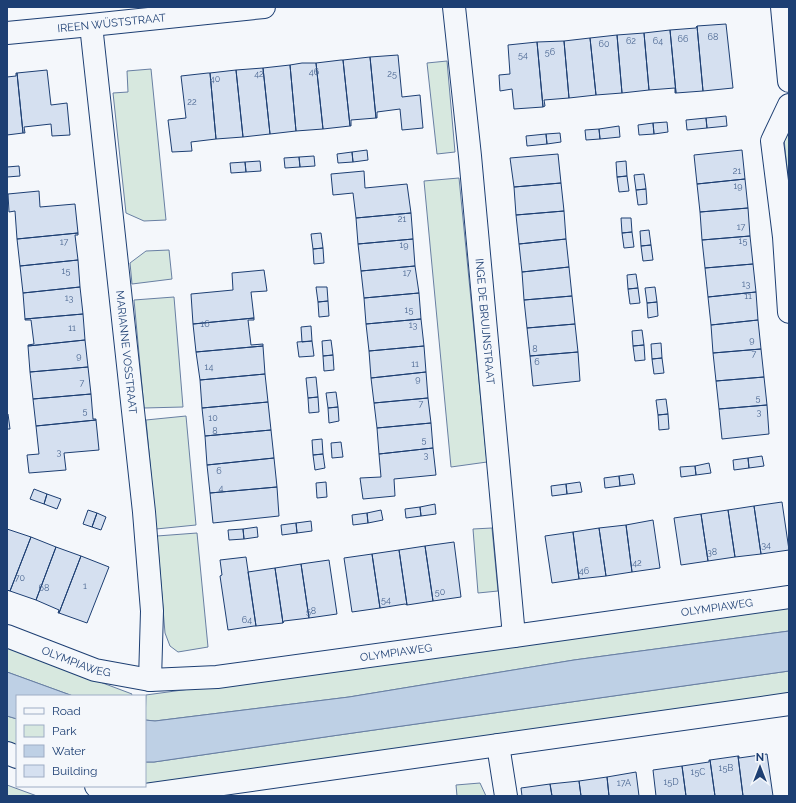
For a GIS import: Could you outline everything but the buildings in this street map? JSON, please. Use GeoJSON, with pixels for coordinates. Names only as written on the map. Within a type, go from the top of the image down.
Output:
{"type":"FeatureCollection","features":[{"type":"Feature","properties":{"kind":"street","name":"IREEN WÜSTSTRAAT"},"geometry":{"type":"LineString","coordinates":[[7,33],[264,7]]}},
{"type":"Feature","properties":{"kind":"street","name":"INGE DE BRUIJNSTRAAT"},"geometry":{"type":"LineString","coordinates":[[454,7],[470,156],[514,636]]}},
{"type":"Feature","properties":{"kind":"street"},"geometry":{"type":"LineString","coordinates":[[782,7],[789,81]]}},
{"type":"Feature","properties":{"kind":"street","name":"MARIANNE VOSSTRAAT"},"geometry":{"type":"LineString","coordinates":[[91,25],[146,542],[152,611],[150,680]]}},
{"type":"Feature","properties":{"kind":"street"},"geometry":{"type":"LineString","coordinates":[[789,105],[772,141],[784,238],[789,312]]}},
{"type":"Feature","properties":{"kind":"street","name":"OLYMPIAWEG"},"geometry":{"type":"LineString","coordinates":[[7,636],[95,670],[150,680],[217,677],[789,597]]}},
{"type":"Feature","properties":{"kind":"street"},"geometry":{"type":"LineString","coordinates":[[138,796],[789,704]]}},
{"type":"Feature","properties":{"kind":"street"},"geometry":{"type":"LineString","coordinates":[[498,745],[506,796]]}},
{"type":"Feature","properties":{"kind":"street"},"geometry":{"type":"LineString","coordinates":[[99,787],[126,796]]}},
{"type":"Feature","properties":{"kind":"green space"},"geometry":{"type":"Polygon","coordinates":[[[447,61],[455,152],[437,154],[427,63],[447,61]]]}},
{"type":"Feature","properties":{"kind":"green space"},"geometry":{"type":"Polygon","coordinates":[[[151,69],[166,220],[144,221],[126,213],[113,93],[128,92],[127,71],[151,69]]]}},
{"type":"Feature","properties":{"kind":"green space"},"geometry":{"type":"Polygon","coordinates":[[[789,130],[789,187],[784,139],[789,130]]]}},
{"type":"Feature","properties":{"kind":"green space"},"geometry":{"type":"Polygon","coordinates":[[[459,178],[487,462],[451,467],[424,181],[459,178]]]}},
{"type":"Feature","properties":{"kind":"green space"},"geometry":{"type":"Polygon","coordinates":[[[169,250],[172,279],[132,284],[130,263],[146,251],[169,250]]]}},
{"type":"Feature","properties":{"kind":"green space"},"geometry":{"type":"Polygon","coordinates":[[[174,297],[183,407],[144,408],[134,300],[174,297]]]}},
{"type":"Feature","properties":{"kind":"green space"},"geometry":{"type":"Polygon","coordinates":[[[186,416],[196,525],[156,529],[146,420],[186,416]]]}},
{"type":"Feature","properties":{"kind":"green space"},"geometry":{"type":"Polygon","coordinates":[[[492,528],[498,591],[478,593],[473,529],[492,528]]]}},
{"type":"Feature","properties":{"kind":"green space"},"geometry":{"type":"Polygon","coordinates":[[[197,533],[208,647],[178,652],[170,646],[165,633],[157,536],[197,533]]]}},
{"type":"Feature","properties":{"kind":"green space"},"geometry":{"type":"Polygon","coordinates":[[[789,607],[789,631],[574,660],[349,697],[155,721],[146,720],[146,695],[789,607]]]}},
{"type":"Feature","properties":{"kind":"green space"},"geometry":{"type":"Polygon","coordinates":[[[7,647],[132,694],[70,695],[7,672],[7,647]]]}},
{"type":"Feature","properties":{"kind":"green space"},"geometry":{"type":"Polygon","coordinates":[[[789,671],[789,695],[146,784],[146,762],[789,671]]]}},
{"type":"Feature","properties":{"kind":"green space"},"geometry":{"type":"Polygon","coordinates":[[[7,716],[16,719],[16,745],[7,741],[7,716]]]}},
{"type":"Feature","properties":{"kind":"green space"},"geometry":{"type":"Polygon","coordinates":[[[480,783],[486,796],[457,796],[456,785],[480,783]]]}},
{"type":"Feature","properties":{"kind":"green space"},"geometry":{"type":"Polygon","coordinates":[[[7,785],[37,796],[7,796],[7,785]]]}},
{"type":"Feature","properties":{"kind":"water"},"geometry":{"type":"Polygon","coordinates":[[[789,631],[789,671],[146,762],[146,720],[155,721],[349,697],[574,660],[789,631]]]}},
{"type":"Feature","properties":{"kind":"water"},"geometry":{"type":"Polygon","coordinates":[[[7,672],[70,695],[16,695],[16,719],[7,716],[7,672]]]}}]}
